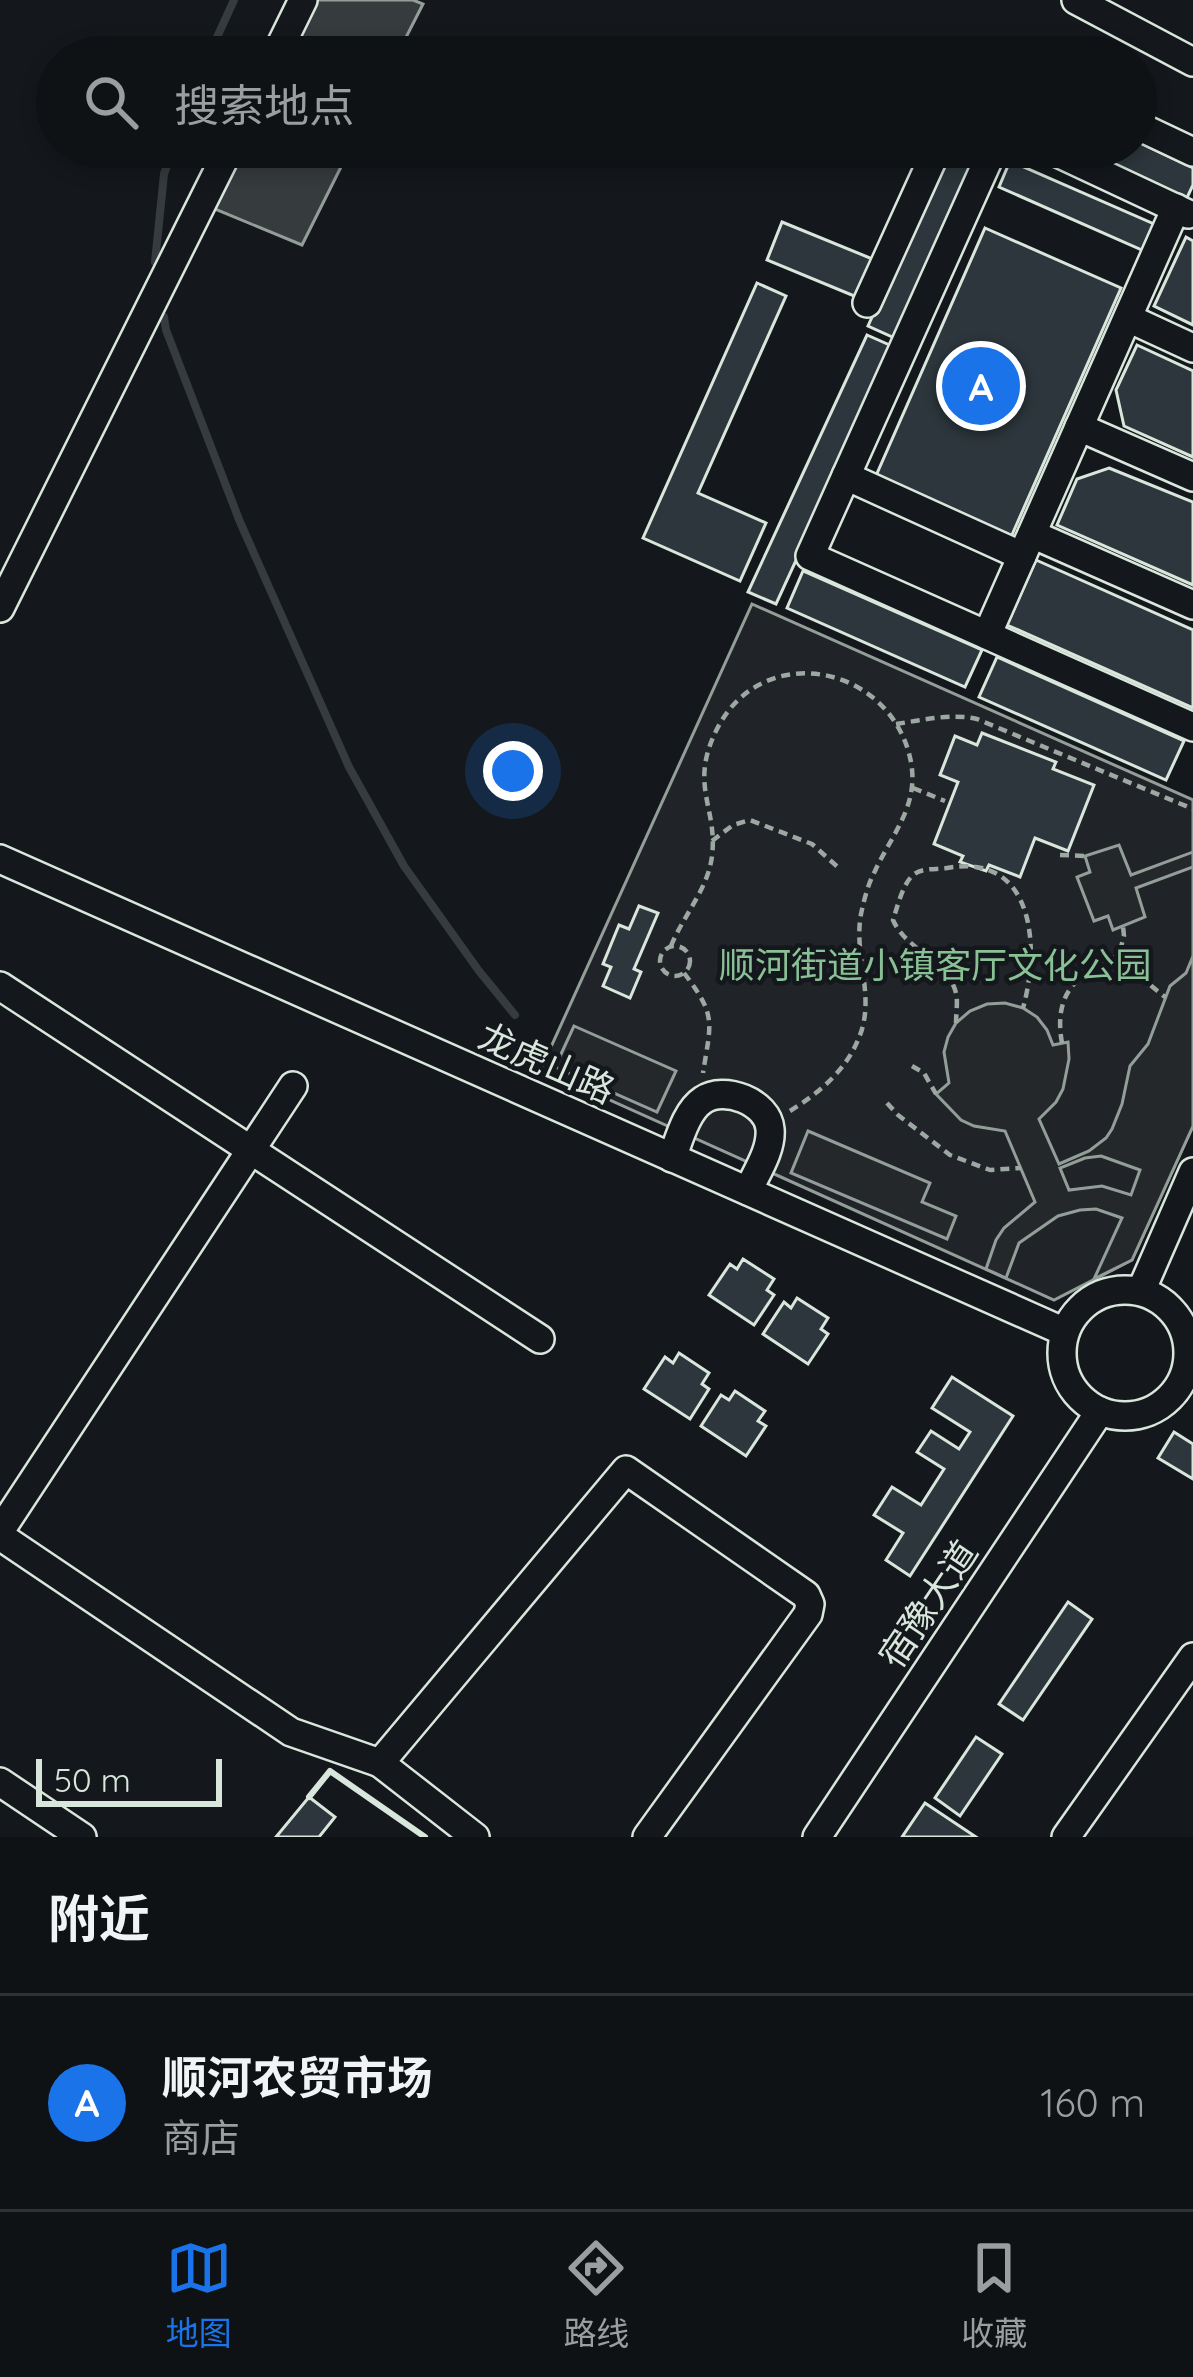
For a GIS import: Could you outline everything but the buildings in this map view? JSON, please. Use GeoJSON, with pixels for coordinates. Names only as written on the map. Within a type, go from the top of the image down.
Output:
{"type":"FeatureCollection","features":[{"type":"Feature","properties":{"kind":"street"},"geometry":{"type":"LineString","coordinates":[[285,36],[303,0]]}},
{"type":"Feature","properties":{"kind":"street"},"geometry":{"type":"LineString","coordinates":[[1076,0],[1144,36]]}},
{"type":"Feature","properties":{"kind":"street"},"geometry":{"type":"LineString","coordinates":[[1157,43],[1193,62]]}},
{"type":"Feature","properties":{"kind":"street"},"geometry":{"type":"LineString","coordinates":[[1157,135],[1193,152]]}},
{"type":"Feature","properties":{"kind":"street"},"geometry":{"type":"LineString","coordinates":[[0,608],[220,168]]}},
{"type":"Feature","properties":{"kind":"street"},"geometry":{"type":"LineString","coordinates":[[867,303],[928,168]]}},
{"type":"Feature","properties":{"kind":"street"},"geometry":{"type":"LineString","coordinates":[[985,168],[810,556],[1193,727]]}},
{"type":"Feature","properties":{"kind":"street"},"geometry":{"type":"LineString","coordinates":[[987,635],[1128,318],[1185,212],[1090,168]]}},
{"type":"Feature","properties":{"kind":"street"},"geometry":{"type":"LineString","coordinates":[[1128,318],[1193,348]]}},
{"type":"Feature","properties":{"kind":"street"},"geometry":{"type":"LineString","coordinates":[[1079,427],[1193,477]]}},
{"type":"Feature","properties":{"kind":"street"},"geometry":{"type":"LineString","coordinates":[[846,476],[1193,605]]}},
{"type":"Feature","properties":{"kind":"street","name":"龙虎山路"},"geometry":{"type":"LineString","coordinates":[[0,859],[1065,1332]]}},
{"type":"Feature","properties":{"kind":"street"},"geometry":{"type":"LineString","coordinates":[[0,986],[540,1339]]}},
{"type":"Feature","properties":{"kind":"street"},"geometry":{"type":"LineString","coordinates":[[293,1086],[0,1533],[291,1732],[380,1763],[475,1837]]}},
{"type":"Feature","properties":{"kind":"street"},"geometry":{"type":"LineString","coordinates":[[672,1158],[690,1114],[704,1098],[732,1095],[759,1107],[770,1128],[748,1191]]}},
{"type":"Feature","properties":{"kind":"street"},"geometry":{"type":"LineString","coordinates":[[1141,1292],[1193,1172]]}},
{"type":"Feature","properties":{"kind":"street"},"geometry":{"type":"LineString","coordinates":[[1120,1289],[1141,1292],[1160,1300],[1185,1332],[1184,1396],[1142,1414],[1100,1411],[1068,1383],[1060,1348],[1065,1332],[1082,1305],[1100,1294],[1120,1289]]}},
{"type":"Feature","properties":{"kind":"street","name":"宿豫大道"},"geometry":{"type":"LineString","coordinates":[[817,1837],[1100,1411]]}},
{"type":"Feature","properties":{"kind":"street"},"geometry":{"type":"LineString","coordinates":[[380,1763],[626,1471],[806,1595],[810,1604],[808,1614],[647,1837]]}},
{"type":"Feature","properties":{"kind":"street"},"geometry":{"type":"LineString","coordinates":[[1066,1837],[1193,1657]]}},
{"type":"Feature","properties":{"kind":"street"},"geometry":{"type":"LineString","coordinates":[[0,1782],[82,1837]]}},
{"type":"Feature","properties":{"kind":"path"},"geometry":{"type":"LineString","coordinates":[[671,946],[689,954],[690,964],[675,976],[663,969],[661,956],[671,946],[709,871],[712,841],[703,787],[707,753],[725,715],[760,682],[784,674],[835,677],[876,700],[896,724],[911,762],[913,788],[906,817],[874,871],[860,920],[865,1023],[829,1082],[809,1099],[768,1120]]}},
{"type":"Feature","properties":{"kind":"path"},"geometry":{"type":"LineString","coordinates":[[896,724],[977,719],[1193,809]]}},
{"type":"Feature","properties":{"kind":"path"},"geometry":{"type":"LineString","coordinates":[[913,788],[945,801]]}},
{"type":"Feature","properties":{"kind":"path"},"geometry":{"type":"LineString","coordinates":[[712,841],[749,820],[812,844],[841,870]]}},
{"type":"Feature","properties":{"kind":"path"},"geometry":{"type":"LineString","coordinates":[[1060,855],[1085,856]]}},
{"type":"Feature","properties":{"kind":"path"},"geometry":{"type":"LineString","coordinates":[[956,1023],[956,992],[949,978],[902,937],[893,920],[908,880],[920,871],[974,866],[993,872],[1021,899],[1032,932],[1030,983],[1023,1008]]}},
{"type":"Feature","properties":{"kind":"path"},"geometry":{"type":"LineString","coordinates":[[1062,1043],[1059,1021],[1067,993],[1085,974],[1116,957],[1124,926]]}},
{"type":"Feature","properties":{"kind":"path"},"geometry":{"type":"LineString","coordinates":[[1116,957],[1165,997]]}},
{"type":"Feature","properties":{"kind":"path"},"geometry":{"type":"LineString","coordinates":[[684,973],[711,1017],[704,1098]]}},
{"type":"Feature","properties":{"kind":"path"},"geometry":{"type":"LineString","coordinates":[[912,1066],[924,1073],[936,1094]]}},
{"type":"Feature","properties":{"kind":"path"},"geometry":{"type":"LineString","coordinates":[[887,1103],[950,1155],[990,1170],[1021,1168]]}},
{"type":"Feature","properties":{"kind":"green space","name":"顺河街道小镇客厅文化公园"},"geometry":{"type":"Polygon","coordinates":[[[752,604],[1193,800],[1193,1126],[1132,1260],[1054,1300],[541,1069],[752,604]]]}},
{"type":"Feature","properties":{"kind":"shaded area"},"geometry":{"type":"Polygon","coordinates":[[[316,0],[413,0],[423,4],[407,36],[298,36],[316,0]]]}},
{"type":"Feature","properties":{"kind":"shaded area"},"geometry":{"type":"Polygon","coordinates":[[[230,168],[340,168],[302,245],[210,207],[230,168]]]}},
{"type":"Feature","properties":{"kind":"shaded area"},"geometry":{"type":"Polygon","coordinates":[[[1119,845],[1131,875],[1193,852],[1193,867],[1136,888],[1145,917],[1113,930],[1108,916],[1094,921],[1077,877],[1090,872],[1085,856],[1119,845]]]}},
{"type":"Feature","properties":{"kind":"shaded area"},"geometry":{"type":"Polygon","coordinates":[[[1193,956],[1193,1126],[1132,1260],[1094,1279],[1122,1218],[1096,1209],[1058,1216],[1019,1243],[1006,1278],[986,1269],[1004,1228],[1035,1202],[1005,1131],[961,1120],[936,1094],[949,1083],[944,1052],[956,1023],[987,1004],[1005,1003],[1037,1017],[1053,1045],[1068,1042],[1063,1089],[1039,1119],[1059,1164],[1089,1151],[1112,1129],[1130,1066],[1148,1044],[1170,986],[1186,973],[1193,956]],[[1101,1156],[1060,1168],[1069,1190],[1102,1186],[1131,1195],[1140,1170],[1101,1156]]]}},
{"type":"Feature","properties":{"kind":"shaded area"},"geometry":{"type":"Polygon","coordinates":[[[574,1026],[676,1071],[657,1112],[555,1067],[574,1026]]]}},
{"type":"Feature","properties":{"kind":"shaded area"},"geometry":{"type":"Polygon","coordinates":[[[808,1131],[930,1183],[922,1202],[956,1216],[947,1239],[791,1173],[808,1131]]]}},
{"type":"Feature","properties":{"kind":"waterway"},"geometry":{"type":"LineString","coordinates":[[218,36],[234,0]]}},
{"type":"Feature","properties":{"kind":"waterway"},"geometry":{"type":"LineString","coordinates":[[155,262],[166,168]]}},
{"type":"Feature","properties":{"kind":"waterway"},"geometry":{"type":"LineString","coordinates":[[164,317],[240,522],[349,767],[404,866],[515,1015]]}},
{"type":"Feature","properties":{"kind":"wall"},"geometry":{"type":"LineString","coordinates":[[309,1797],[330,1771],[425,1837]]}},
{"type":"Feature","properties":{"kind":"place","name":"顺河农贸市场"},"geometry":{"type":"Point","coordinates":[981,386]}}]}
